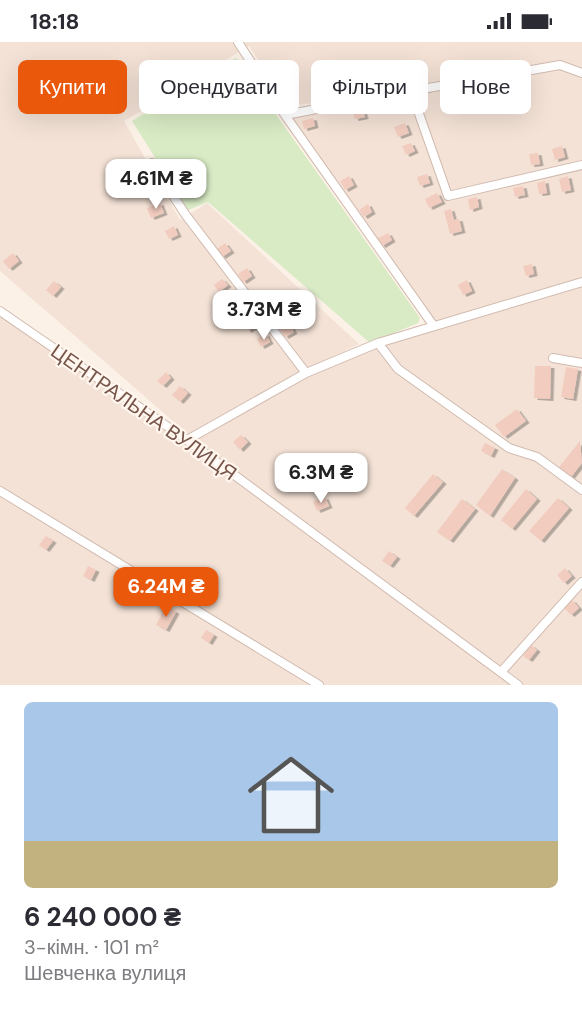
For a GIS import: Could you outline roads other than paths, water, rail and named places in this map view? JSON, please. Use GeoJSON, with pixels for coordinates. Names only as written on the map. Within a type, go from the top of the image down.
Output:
{"type":"FeatureCollection","features":[{"type":"Feature","properties":{"kind":"street"},"geometry":{"type":"LineString","coordinates":[[238,42],[285,115],[433,325]]}},
{"type":"Feature","properties":{"kind":"street"},"geometry":{"type":"LineString","coordinates":[[428,88],[560,65],[582,73]]}},
{"type":"Feature","properties":{"kind":"street"},"geometry":{"type":"LineString","coordinates":[[285,115],[311,110]]}},
{"type":"Feature","properties":{"kind":"street"},"geometry":{"type":"LineString","coordinates":[[419,114],[448,196],[582,165]]}},
{"type":"Feature","properties":{"kind":"street"},"geometry":{"type":"LineString","coordinates":[[152,164],[185,214],[306,373]]}},
{"type":"Feature","properties":{"kind":"street"},"geometry":{"type":"LineString","coordinates":[[187,440],[306,373],[378,343],[582,282]]}},
{"type":"Feature","properties":{"kind":"street","name":"ЦЕНТРАЛЬНА ВУЛИЦЯ"},"geometry":{"type":"LineString","coordinates":[[0,311],[187,440],[518,685]]}},
{"type":"Feature","properties":{"kind":"street"},"geometry":{"type":"LineString","coordinates":[[378,343],[398,369],[509,448],[537,457],[582,490]]}},
{"type":"Feature","properties":{"kind":"street"},"geometry":{"type":"LineString","coordinates":[[553,358],[582,363]]}},
{"type":"Feature","properties":{"kind":"street"},"geometry":{"type":"LineString","coordinates":[[0,491],[319,685]]}},
{"type":"Feature","properties":{"kind":"street"},"geometry":{"type":"LineString","coordinates":[[501,672],[582,582]]}}]}
